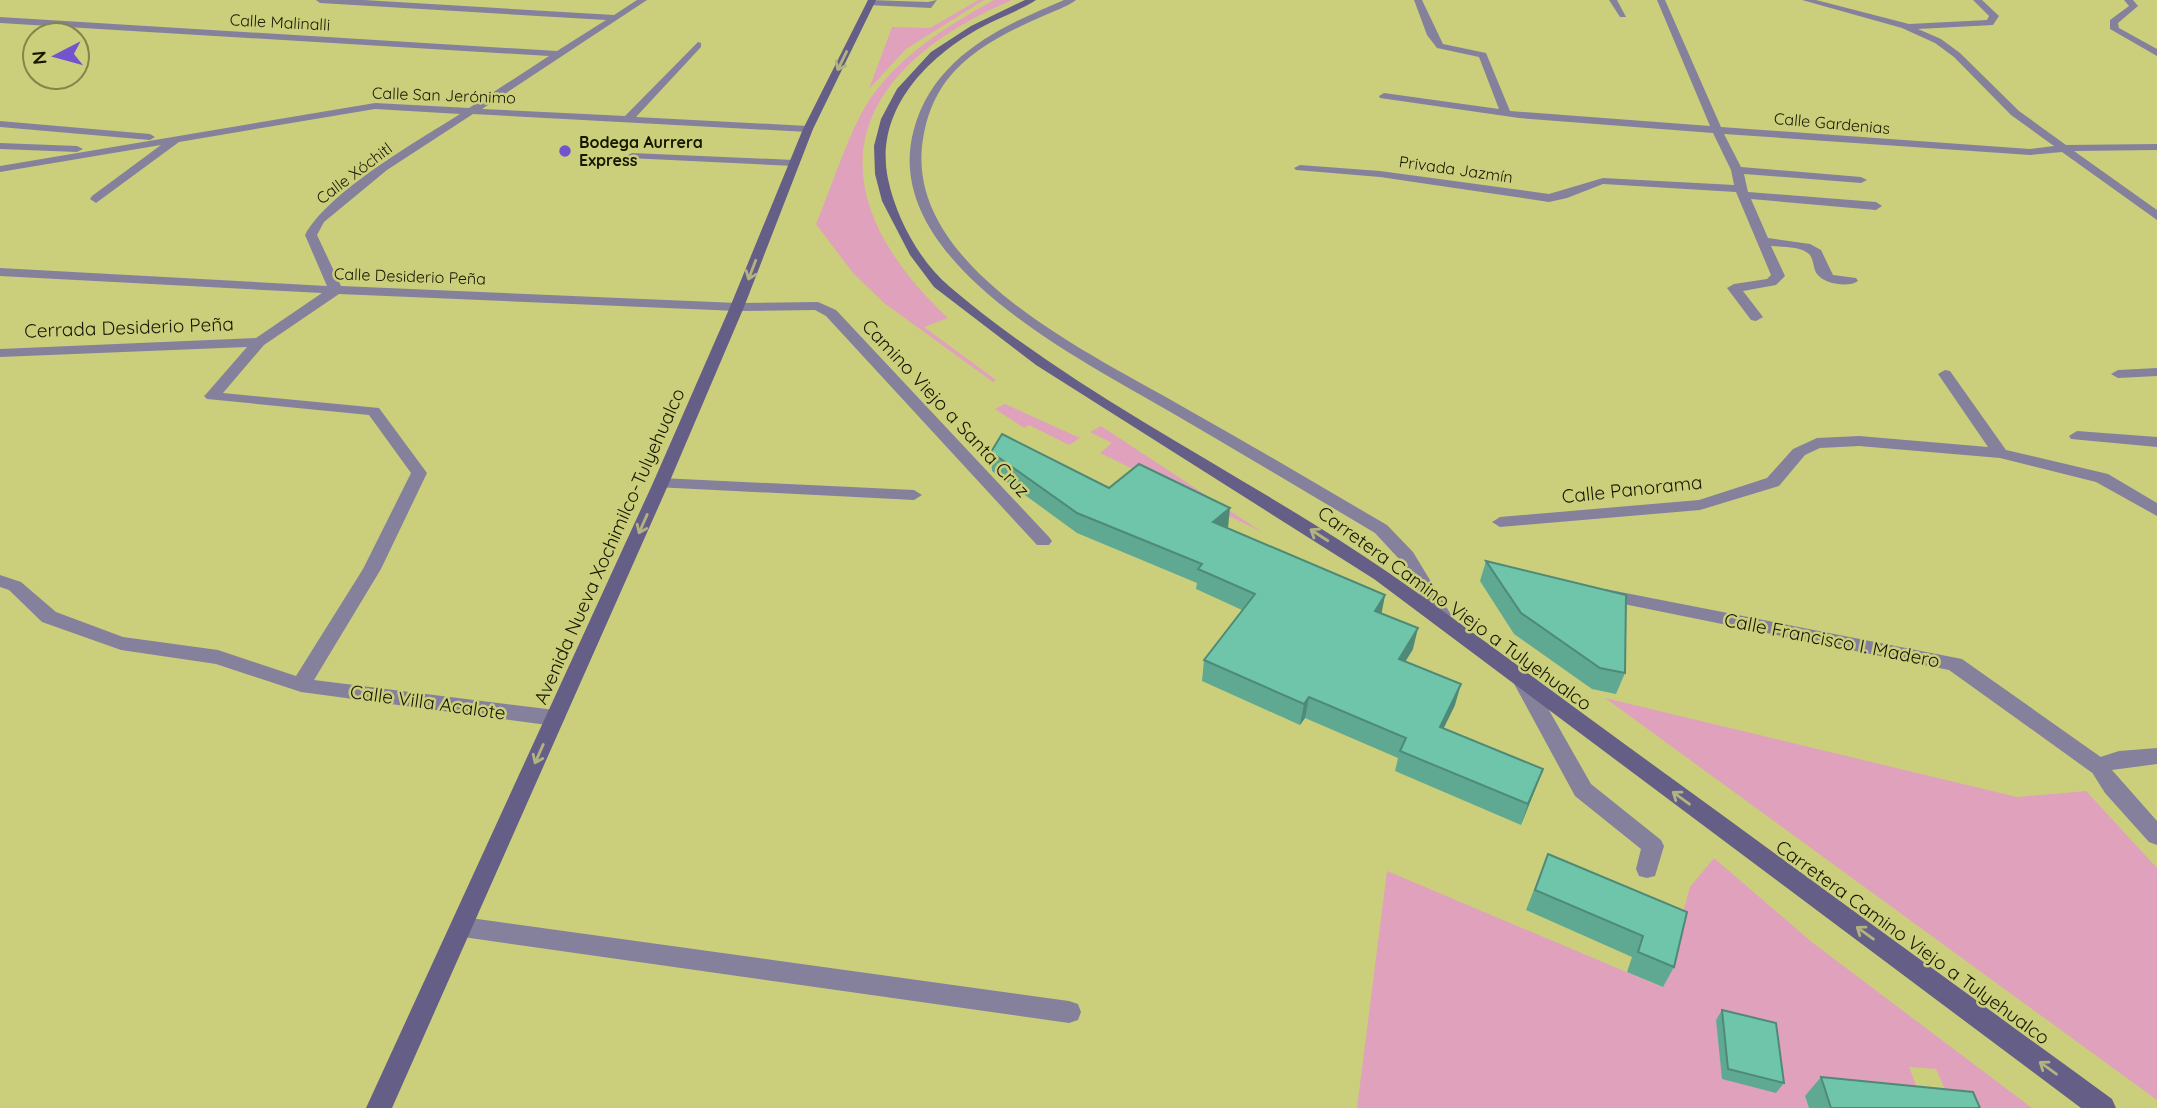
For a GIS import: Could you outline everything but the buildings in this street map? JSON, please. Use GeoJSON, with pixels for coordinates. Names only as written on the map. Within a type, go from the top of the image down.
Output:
{"type":"FeatureCollection","features":[{"type":"Feature","properties":{"kind":"main road","name":"Carretera Camino Viejo a Tulyehualco"},"geometry":{"type":"LineString","coordinates":[[1032,0],[988,20],[938,52],[914,74],[895,100],[880,144],[880,181],[891,214],[937,283],[1031,356],[1312,531],[1447,623],[2103,1108]]}},
{"type":"Feature","properties":{"kind":"main road","name":"Avenida Nueva Xochimilco-Tulyehualco"},"geometry":{"type":"LineString","coordinates":[[379,1108],[661,484],[737,307],[808,129],[871,2]]}},
{"type":"Feature","properties":{"kind":"street"},"geometry":{"type":"LineString","coordinates":[[320,0],[617,18]]}},
{"type":"Feature","properties":{"kind":"street"},"geometry":{"type":"LineString","coordinates":[[474,111],[643,0]]}},
{"type":"Feature","properties":{"kind":"street"},"geometry":{"type":"LineString","coordinates":[[871,2],[931,5],[933,0]]}},
{"type":"Feature","properties":{"kind":"street"},"geometry":{"type":"LineString","coordinates":[[1072,0],[1034,16],[978,47],[951,68],[932,92],[917,137],[916,177],[933,222],[961,261],[1007,304],[1090,359],[1381,529],[1407,556],[1447,623]]}},
{"type":"Feature","properties":{"kind":"street"},"geometry":{"type":"LineString","coordinates":[[1418,0],[1437,46],[1444,50],[1474,51],[1482,55],[1505,112]]}},
{"type":"Feature","properties":{"kind":"street"},"geometry":{"type":"LineString","coordinates":[[1613,0],[1623,15]]}},
{"type":"Feature","properties":{"kind":"street"},"geometry":{"type":"LineString","coordinates":[[1661,0],[1737,170],[1742,192],[1778,276],[1771,282],[1734,288],[1756,317]]}},
{"type":"Feature","properties":{"kind":"street"},"geometry":{"type":"LineString","coordinates":[[1806,0],[1905,26],[1938,41],[2015,113],[2157,216]]}},
{"type":"Feature","properties":{"kind":"street"},"geometry":{"type":"LineString","coordinates":[[1905,26],[1990,23],[1994,16],[1977,0]]}},
{"type":"Feature","properties":{"kind":"street"},"geometry":{"type":"LineString","coordinates":[[2128,0],[2134,6],[2113,22],[2115,29],[2157,53]]}},
{"type":"Feature","properties":{"kind":"street","name":"Calle Malinalli"},"geometry":{"type":"LineString","coordinates":[[0,20],[558,54]]}},
{"type":"Feature","properties":{"kind":"street"},"geometry":{"type":"LineString","coordinates":[[627,120],[698,46]]}},
{"type":"Feature","properties":{"kind":"street","name":"Calle Gardenias"},"geometry":{"type":"LineString","coordinates":[[1384,96],[1505,112],[2017,151],[2066,150],[2087,146],[2157,147]]}},
{"type":"Feature","properties":{"kind":"street","name":"Calle San Jerónimo"},"geometry":{"type":"LineString","coordinates":[[0,169],[375,106],[808,129]]}},
{"type":"Feature","properties":{"kind":"street","name":"Calle Xóchitl"},"geometry":{"type":"LineString","coordinates":[[336,290],[311,235],[319,220],[383,168],[474,111]]}},
{"type":"Feature","properties":{"kind":"street"},"geometry":{"type":"LineString","coordinates":[[0,124],[177,139]]}},
{"type":"Feature","properties":{"kind":"street"},"geometry":{"type":"LineString","coordinates":[[96,199],[177,139]]}},
{"type":"Feature","properties":{"kind":"street"},"geometry":{"type":"LineString","coordinates":[[0,146],[115,150]]}},
{"type":"Feature","properties":{"kind":"street"},"geometry":{"type":"LineString","coordinates":[[632,156],[794,163]]}},
{"type":"Feature","properties":{"kind":"street","name":"Privada Jazmín"},"geometry":{"type":"LineString","coordinates":[[1300,168],[1380,174],[1549,198],[1562,198],[1589,182],[1603,181],[1742,192]]}},
{"type":"Feature","properties":{"kind":"street"},"geometry":{"type":"LineString","coordinates":[[1737,170],[1861,180]]}},
{"type":"Feature","properties":{"kind":"street"},"geometry":{"type":"LineString","coordinates":[[1742,192],[1877,206]]}},
{"type":"Feature","properties":{"kind":"street"},"geometry":{"type":"LineString","coordinates":[[1763,241],[1806,247],[1816,253],[1823,273],[1829,278],[1851,281]]}},
{"type":"Feature","properties":{"kind":"street","name":"Calle Desiderio Peña"},"geometry":{"type":"LineString","coordinates":[[0,272],[737,307],[818,306]]}},
{"type":"Feature","properties":{"kind":"street","name":"Cerrada Desiderio Peña"},"geometry":{"type":"LineString","coordinates":[[301,685],[372,569],[419,472],[374,411],[212,396],[260,342],[336,290]]}},
{"type":"Feature","properties":{"kind":"street","name":"Camino Viejo a Santa Cruz"},"geometry":{"type":"LineString","coordinates":[[818,306],[831,313],[1043,541]]}},
{"type":"Feature","properties":{"kind":"street","name":"Cerrada Desiderio Peña"},"geometry":{"type":"LineString","coordinates":[[0,353],[260,342]]}},
{"type":"Feature","properties":{"kind":"street"},"geometry":{"type":"LineString","coordinates":[[2118,374],[2157,372]]}},
{"type":"Feature","properties":{"kind":"street"},"geometry":{"type":"LineString","coordinates":[[1945,374],[2000,453]]}},
{"type":"Feature","properties":{"kind":"street"},"geometry":{"type":"LineString","coordinates":[[2077,436],[2157,442]]}},
{"type":"Feature","properties":{"kind":"street","name":"Calle Panorama"},"geometry":{"type":"LineString","coordinates":[[1500,522],[1700,505],[1773,482],[1799,452],[1816,443],[1859,441],[2000,453],[2102,478],[2130,492],[2157,511]]}},
{"type":"Feature","properties":{"kind":"street"},"geometry":{"type":"LineString","coordinates":[[661,484],[914,495]]}},
{"type":"Feature","properties":{"kind":"street","name":"Calle Villa Acalote"},"geometry":{"type":"LineString","coordinates":[[0,581],[15,586],[50,617],[121,643],[219,657],[301,685],[555,718]]}},
{"type":"Feature","properties":{"kind":"street","name":"Calle Francisco I. Madero"},"geometry":{"type":"LineString","coordinates":[[1581,591],[1955,664],[2098,765],[2112,787],[2157,836]]}},
{"type":"Feature","properties":{"kind":"street"},"geometry":{"type":"LineString","coordinates":[[1522,680],[1583,790],[1653,846],[1647,869]]}},
{"type":"Feature","properties":{"kind":"street"},"geometry":{"type":"LineString","coordinates":[[2098,765],[2119,759],[2157,756]]}},
{"type":"Feature","properties":{"kind":"street"},"geometry":{"type":"LineString","coordinates":[[463,927],[1069,1012]]}},
{"type":"Feature","properties":{"kind":"shaded area"},"geometry":{"type":"Polygon","coordinates":[[[978,0],[984,0],[906,49],[869,89],[892,27],[930,28],[978,0]]]}},
{"type":"Feature","properties":{"kind":"shaded area"},"geometry":{"type":"Polygon","coordinates":[[[994,0],[1012,0],[956,29],[912,62],[882,98],[866,137],[864,179],[876,224],[904,270],[948,318],[924,327],[996,380],[993,382],[884,303],[853,273],[816,224],[848,141],[873,95],[902,62],[919,48],[994,0]]]}},
{"type":"Feature","properties":{"kind":"shaded area"},"geometry":{"type":"Polygon","coordinates":[[[1005,404],[1080,438],[1069,445],[1029,425],[1024,428],[995,409],[1005,404]]]}},
{"type":"Feature","properties":{"kind":"shaded area"},"geometry":{"type":"Polygon","coordinates":[[[1101,426],[1262,532],[1100,453],[1112,443],[1090,432],[1101,426]]]}},
{"type":"Feature","properties":{"kind":"shaded area"},"geometry":{"type":"Polygon","coordinates":[[[1605,698],[2017,797],[2086,791],[2157,868],[2157,1100],[1605,698]]]}},
{"type":"Feature","properties":{"kind":"shaded area"},"geometry":{"type":"Polygon","coordinates":[[[1714,858],[1813,943],[2032,1108],[1953,1108],[1936,1069],[1909,1067],[1925,1108],[1805,1097],[1809,1108],[1357,1108],[1387,871],[1662,987],[1690,887],[1714,858]]]}},
{"type":"Feature","properties":{"kind":"place","name":"Bodega Aurrera Express"},"geometry":{"type":"Point","coordinates":[565,151]}}]}
